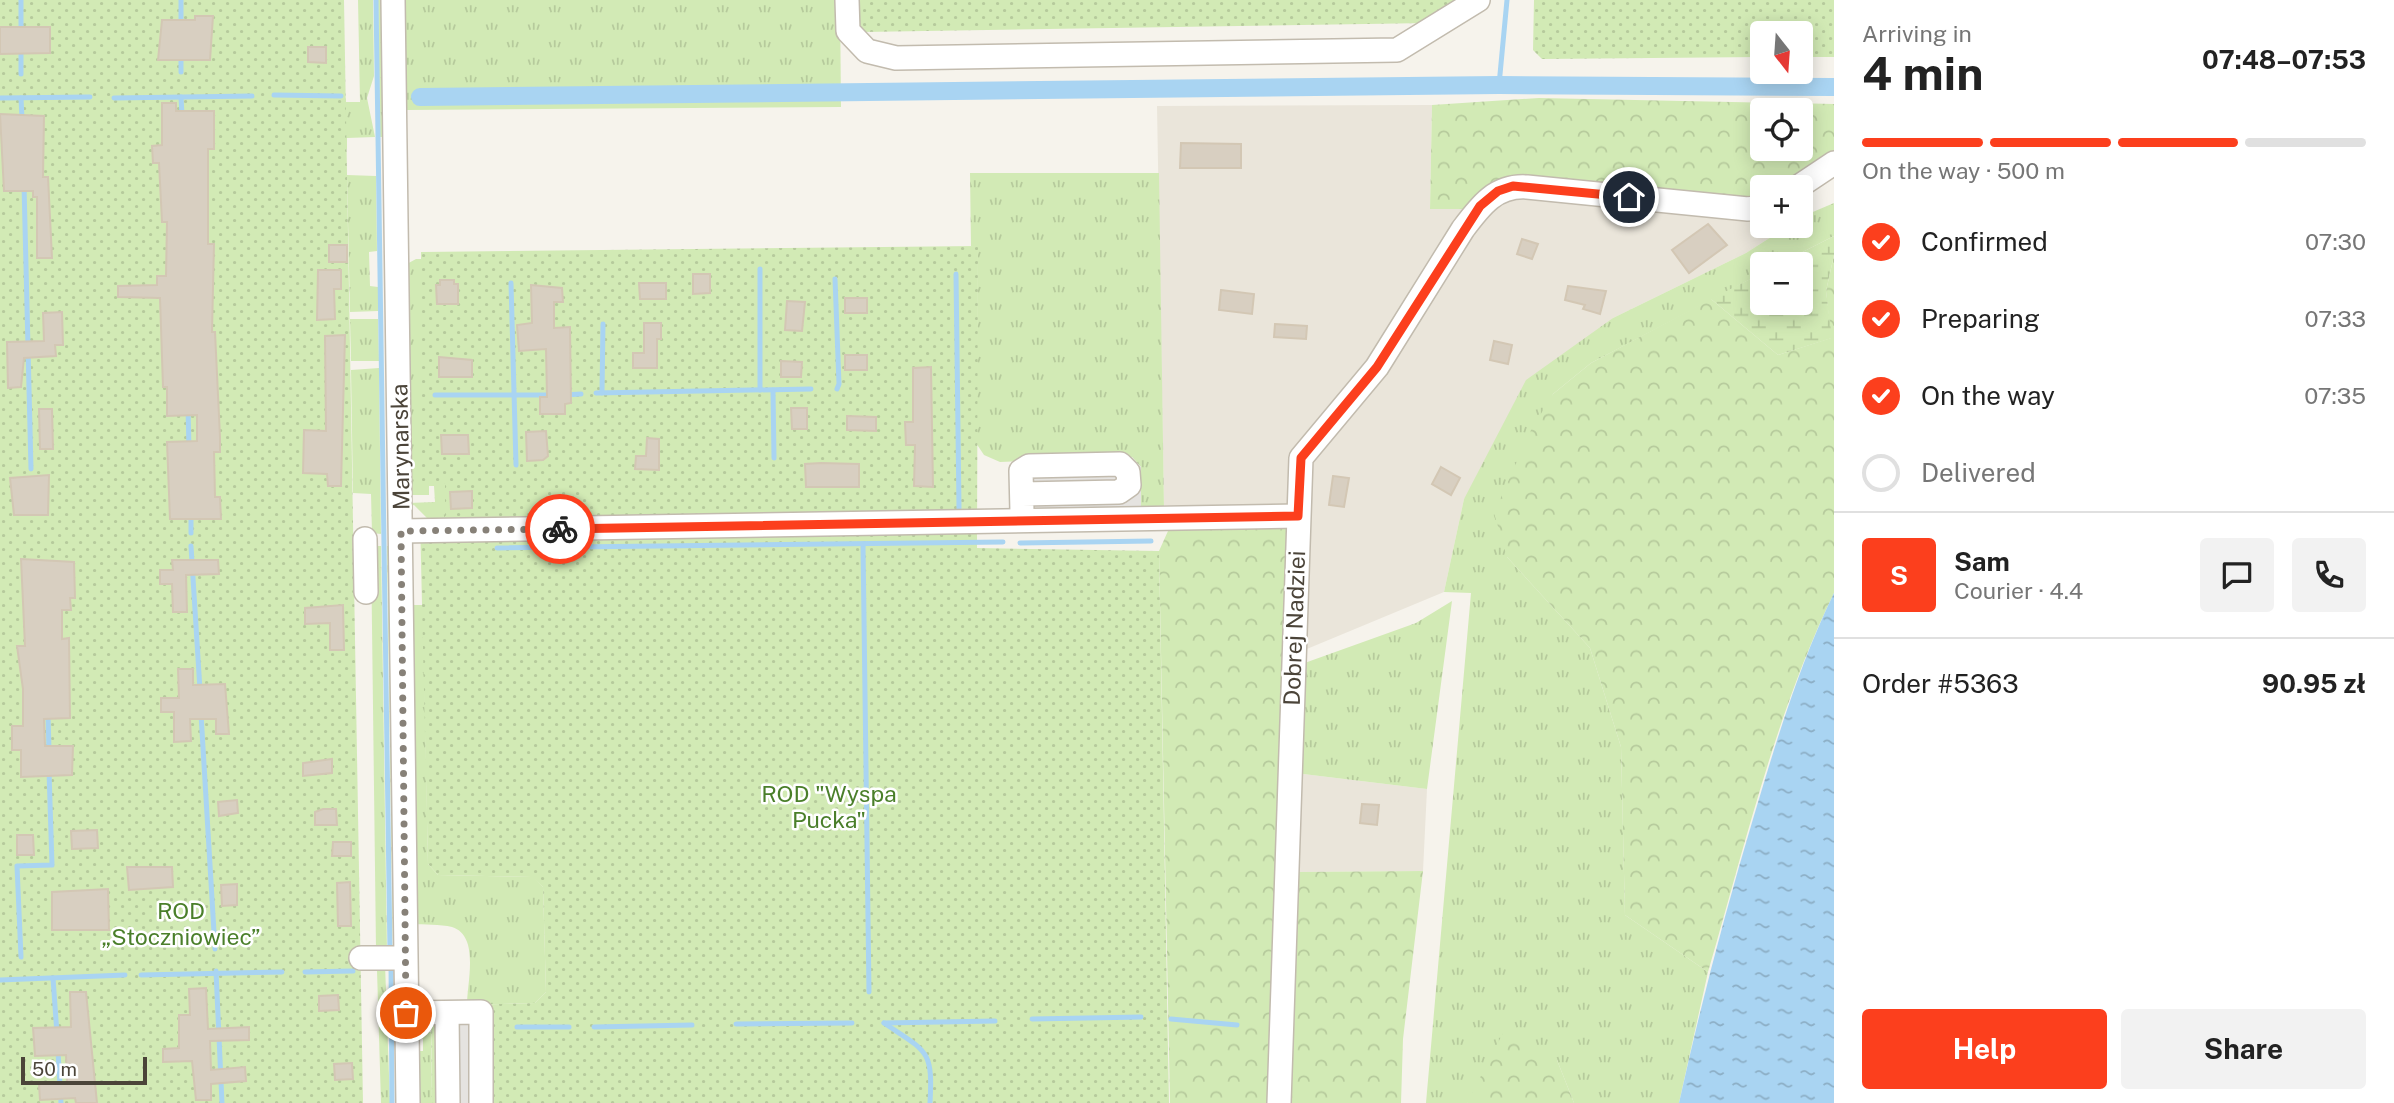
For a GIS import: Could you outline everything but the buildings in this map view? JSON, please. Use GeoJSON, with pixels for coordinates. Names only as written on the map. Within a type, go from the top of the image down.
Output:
{"type":"FeatureCollection","features":[{"type":"Feature","properties":{"kind":"street","name":"Marynarska"},"geometry":{"type":"LineString","coordinates":[[393,0],[399,537],[387,958],[406,1013],[408,1103]]}},
{"type":"Feature","properties":{"kind":"street"},"geometry":{"type":"LineString","coordinates":[[848,0],[848,31],[867,51],[896,58],[1397,50],[1478,0]]}},
{"type":"Feature","properties":{"kind":"street"},"geometry":{"type":"LineString","coordinates":[[1813,177],[1834,163]]}},
{"type":"Feature","properties":{"kind":"street","name":"Dobrej Nadziei"},"geometry":{"type":"LineString","coordinates":[[1279,1103],[1301,458],[1356,395],[1463,229],[1480,206],[1498,191],[1513,186],[1750,209]]}},
{"type":"Feature","properties":{"kind":"street"},"geometry":{"type":"LineString","coordinates":[[1120,464],[1128,472],[1129,485],[1119,492],[1022,503],[1019,471],[1029,466],[1120,464]]}},
{"type":"Feature","properties":{"kind":"street"},"geometry":{"type":"LineString","coordinates":[[366,592],[363,539],[1298,516]]}},
{"type":"Feature","properties":{"kind":"street"},"geometry":{"type":"LineString","coordinates":[[406,1013],[481,1012],[481,1103]]}},
{"type":"Feature","properties":{"kind":"street"},"geometry":{"type":"LineString","coordinates":[[447,1013],[448,1103]]}},
{"type":"Feature","properties":{"kind":"shaded area"},"geometry":{"type":"Polygon","coordinates":[[[1432,105],[1430,209],[1516,196],[1750,213],[1750,238],[1769,238],[1746,253],[1613,318],[1464,499],[1444,592],[1302,651],[1305,506],[1164,505],[1157,106],[1432,105]]]}},
{"type":"Feature","properties":{"kind":"shaded area"},"geometry":{"type":"Polygon","coordinates":[[[1132,457],[1141,467],[1141,511],[1018,512],[1016,461],[1132,457]]]}},
{"type":"Feature","properties":{"kind":"shaded area"},"geometry":{"type":"Polygon","coordinates":[[[1295,773],[1427,789],[1423,871],[1294,872],[1295,773]]]}},
{"type":"Feature","properties":{"kind":"shaded area"},"geometry":{"type":"Polygon","coordinates":[[[447,1024],[481,1024],[481,1103],[448,1103],[447,1024]]]}},
{"type":"Feature","properties":{"kind":"green space","name":"ROD „Stoczniowiec”"},"geometry":{"type":"Polygon","coordinates":[[[0,0],[344,0],[363,1103],[0,1103],[0,0]]]}},
{"type":"Feature","properties":{"kind":"green space"},"geometry":{"type":"Polygon","coordinates":[[[358,0],[373,0],[374,76],[367,98],[375,137],[347,138],[347,149],[270,149],[346,98],[346,102],[360,102],[358,0]]]}},
{"type":"Feature","properties":{"kind":"green space"},"geometry":{"type":"Polygon","coordinates":[[[378,0],[386,0],[389,137],[380,137],[378,0]]]}},
{"type":"Feature","properties":{"kind":"green space"},"geometry":{"type":"Polygon","coordinates":[[[399,0],[840,0],[841,107],[406,110],[399,0]]]}},
{"type":"Feature","properties":{"kind":"green space"},"geometry":{"type":"Polygon","coordinates":[[[855,0],[1463,0],[1429,23],[863,32],[855,24],[855,0]]]}},
{"type":"Feature","properties":{"kind":"green space"},"geometry":{"type":"Polygon","coordinates":[[[1534,0],[1834,0],[1834,57],[1813,57],[1813,21],[1750,21],[1750,57],[1542,59],[1533,50],[1534,0]]]}},
{"type":"Feature","properties":{"kind":"green space"},"geometry":{"type":"Polygon","coordinates":[[[1539,98],[1750,102],[1750,161],[1813,161],[1813,104],[1834,104],[1834,153],[1801,175],[1750,175],[1750,196],[1726,200],[1512,178],[1464,209],[1430,209],[1432,105],[1539,98]]]}},
{"type":"Feature","properties":{"kind":"green space"},"geometry":{"type":"Polygon","coordinates":[[[970,173],[1159,173],[1164,509],[1141,511],[1141,467],[1132,457],[1000,462],[984,455],[976,443],[978,246],[971,246],[970,173]]]}},
{"type":"Feature","properties":{"kind":"green space"},"geometry":{"type":"Polygon","coordinates":[[[347,175],[376,176],[377,251],[369,252],[370,286],[378,287],[378,311],[350,312],[347,175]]]}},
{"type":"Feature","properties":{"kind":"green space"},"geometry":{"type":"Polygon","coordinates":[[[1834,203],[1834,236],[1803,252],[1750,252],[1750,279],[1591,363],[1553,394],[1507,557],[1590,648],[1621,747],[1625,915],[1708,972],[1679,1103],[1574,1103],[1557,1060],[1467,1103],[1426,1103],[1471,593],[1444,592],[1464,499],[1526,380],[1613,318],[1746,253],[1769,238],[1813,238],[1813,212],[1834,203]]]}},
{"type":"Feature","properties":{"kind":"green space"},"geometry":{"type":"Polygon","coordinates":[[[1834,236],[1834,255],[1826,291],[1832,338],[1778,355],[1711,299],[1750,279],[1750,315],[1813,315],[1813,252],[1803,252],[1834,236]]]}},
{"type":"Feature","properties":{"kind":"green space","name":"ROD \"Wyspa Pucka\""},"geometry":{"type":"Polygon","coordinates":[[[978,246],[977,548],[1159,551],[1169,1103],[432,1103],[431,1006],[535,1003],[546,992],[543,887],[532,877],[438,875],[428,864],[420,518],[445,517],[445,483],[421,483],[421,252],[978,246]]]}},
{"type":"Feature","properties":{"kind":"green space"},"geometry":{"type":"Polygon","coordinates":[[[1834,255],[1834,593],[1813,638],[1778,732],[1708,972],[1625,915],[1621,747],[1590,648],[1507,557],[1494,513],[1531,430],[1553,394],[1591,363],[1711,299],[1778,355],[1831,338],[1826,291],[1834,255]]]}},
{"type":"Feature","properties":{"kind":"green space"},"geometry":{"type":"Polygon","coordinates":[[[421,259],[421,482],[445,482],[445,521],[428,519],[414,505],[408,507],[408,503],[435,502],[434,486],[429,486],[429,495],[407,495],[405,265],[421,259]]]}},
{"type":"Feature","properties":{"kind":"green space"},"geometry":{"type":"Polygon","coordinates":[[[350,319],[378,319],[379,361],[351,361],[350,319]]]}},
{"type":"Feature","properties":{"kind":"green space"},"geometry":{"type":"Polygon","coordinates":[[[379,368],[381,534],[372,533],[371,494],[353,493],[351,370],[379,368]]]}},
{"type":"Feature","properties":{"kind":"green space"},"geometry":{"type":"Polygon","coordinates":[[[1287,523],[1284,673],[1294,872],[1423,871],[1403,1039],[1401,1103],[1170,1103],[1159,551],[1168,531],[1287,523]]]}},
{"type":"Feature","properties":{"kind":"green space"},"geometry":{"type":"Polygon","coordinates":[[[371,546],[381,546],[387,953],[376,949],[371,546]]]}},
{"type":"Feature","properties":{"kind":"green space"},"geometry":{"type":"Polygon","coordinates":[[[387,546],[395,546],[399,954],[393,954],[387,546]]]}},
{"type":"Feature","properties":{"kind":"green space"},"geometry":{"type":"Polygon","coordinates":[[[1452,601],[1427,789],[1295,773],[1299,665],[1416,623],[1452,601]]]}},
{"type":"Feature","properties":{"kind":"green space"},"geometry":{"type":"Polygon","coordinates":[[[412,605],[423,605],[428,864],[438,875],[533,877],[543,887],[546,992],[535,1003],[467,1005],[470,961],[466,940],[461,932],[452,927],[412,924],[412,605]]]}},
{"type":"Feature","properties":{"kind":"green space"},"geometry":{"type":"Polygon","coordinates":[[[385,964],[390,1103],[381,1103],[377,970],[385,964]]]}},
{"type":"Feature","properties":{"kind":"green space"},"geometry":{"type":"Polygon","coordinates":[[[426,1019],[426,1032],[431,1032],[432,1103],[416,1103],[415,1051],[423,1051],[423,1039],[419,1038],[419,1023],[426,1019]]]}},
{"type":"Feature","properties":{"kind":"green space"},"geometry":{"type":"Polygon","coordinates":[[[1504,1031],[1557,1060],[1574,1103],[1467,1103],[1504,1031]]]}},
{"type":"Feature","properties":{"kind":"water"},"geometry":{"type":"Polygon","coordinates":[[[1834,593],[1834,1103],[1679,1103],[1713,960],[1762,790],[1799,676],[1834,593]]]}},
{"type":"Feature","properties":{"kind":"waterway"},"geometry":{"type":"LineString","coordinates":[[21,0],[21,32]]}},
{"type":"Feature","properties":{"kind":"waterway"},"geometry":{"type":"LineString","coordinates":[[181,0],[181,25]]}},
{"type":"Feature","properties":{"kind":"waterway"},"geometry":{"type":"LineString","coordinates":[[376,0],[390,953]]}},
{"type":"Feature","properties":{"kind":"waterway"},"geometry":{"type":"LineString","coordinates":[[1499,85],[1507,0]]}},
{"type":"Feature","properties":{"kind":"waterway"},"geometry":{"type":"LineString","coordinates":[[21,49],[21,74]]}},
{"type":"Feature","properties":{"kind":"waterway"},"geometry":{"type":"LineString","coordinates":[[181,56],[181,72]]}},
{"type":"Feature","properties":{"kind":"waterway"},"geometry":{"type":"LineString","coordinates":[[420,97],[1499,85],[1834,87]]}},
{"type":"Feature","properties":{"kind":"waterway"},"geometry":{"type":"LineString","coordinates":[[274,95],[341,96]]}},
{"type":"Feature","properties":{"kind":"waterway"},"geometry":{"type":"LineString","coordinates":[[114,98],[252,96]]}},
{"type":"Feature","properties":{"kind":"waterway"},"geometry":{"type":"LineString","coordinates":[[0,98],[90,97]]}},
{"type":"Feature","properties":{"kind":"waterway"},"geometry":{"type":"LineString","coordinates":[[181,97],[182,115]]}},
{"type":"Feature","properties":{"kind":"waterway"},"geometry":{"type":"LineString","coordinates":[[21,98],[22,119]]}},
{"type":"Feature","properties":{"kind":"waterway"},"geometry":{"type":"LineString","coordinates":[[24,185],[31,469]]}},
{"type":"Feature","properties":{"kind":"waterway"},"geometry":{"type":"LineString","coordinates":[[760,269],[760,390]]}},
{"type":"Feature","properties":{"kind":"waterway"},"geometry":{"type":"LineString","coordinates":[[956,274],[959,508]]}},
{"type":"Feature","properties":{"kind":"waterway"},"geometry":{"type":"LineString","coordinates":[[835,279],[837,389]]}},
{"type":"Feature","properties":{"kind":"waterway"},"geometry":{"type":"LineString","coordinates":[[511,283],[516,465]]}},
{"type":"Feature","properties":{"kind":"waterway"},"geometry":{"type":"LineString","coordinates":[[602,393],[603,324]]}},
{"type":"Feature","properties":{"kind":"waterway"},"geometry":{"type":"LineString","coordinates":[[596,393],[811,389]]}},
{"type":"Feature","properties":{"kind":"waterway"},"geometry":{"type":"LineString","coordinates":[[773,390],[774,458]]}},
{"type":"Feature","properties":{"kind":"waterway"},"geometry":{"type":"LineString","coordinates":[[564,395],[581,394]]}},
{"type":"Feature","properties":{"kind":"waterway"},"geometry":{"type":"LineString","coordinates":[[435,395],[551,395]]}},
{"type":"Feature","properties":{"kind":"waterway"},"geometry":{"type":"LineString","coordinates":[[188,408],[189,448]]}},
{"type":"Feature","properties":{"kind":"waterway"},"geometry":{"type":"LineString","coordinates":[[191,513],[191,533]]}},
{"type":"Feature","properties":{"kind":"waterway"},"geometry":{"type":"LineString","coordinates":[[1020,543],[1151,541]]}},
{"type":"Feature","properties":{"kind":"waterway"},"geometry":{"type":"LineString","coordinates":[[497,548],[1003,542]]}},
{"type":"Feature","properties":{"kind":"waterway"},"geometry":{"type":"LineString","coordinates":[[863,544],[869,992]]}},
{"type":"Feature","properties":{"kind":"waterway"},"geometry":{"type":"LineString","coordinates":[[191,546],[200,690]]}},
{"type":"Feature","properties":{"kind":"waterway"},"geometry":{"type":"LineString","coordinates":[[201,714],[215,949]]}},
{"type":"Feature","properties":{"kind":"waterway"},"geometry":{"type":"LineString","coordinates":[[48,715],[49,750]]}},
{"type":"Feature","properties":{"kind":"waterway"},"geometry":{"type":"LineString","coordinates":[[21,957],[17,866],[52,865],[49,771]]}},
{"type":"Feature","properties":{"kind":"waterway"},"geometry":{"type":"LineString","coordinates":[[391,963],[392,1103]]}},
{"type":"Feature","properties":{"kind":"waterway"},"geometry":{"type":"LineString","coordinates":[[216,971],[222,1103]]}},
{"type":"Feature","properties":{"kind":"waterway"},"geometry":{"type":"LineString","coordinates":[[305,972],[353,971]]}},
{"type":"Feature","properties":{"kind":"waterway"},"geometry":{"type":"LineString","coordinates":[[141,975],[282,972]]}},
{"type":"Feature","properties":{"kind":"waterway"},"geometry":{"type":"LineString","coordinates":[[0,980],[125,975]]}},
{"type":"Feature","properties":{"kind":"waterway"},"geometry":{"type":"LineString","coordinates":[[53,978],[57,1034]]}},
{"type":"Feature","properties":{"kind":"waterway"},"geometry":{"type":"LineString","coordinates":[[1032,1019],[1141,1017]]}},
{"type":"Feature","properties":{"kind":"waterway"},"geometry":{"type":"LineString","coordinates":[[1171,1019],[1237,1025]]}},
{"type":"Feature","properties":{"kind":"waterway"},"geometry":{"type":"LineString","coordinates":[[884,1023],[995,1021]]}},
{"type":"Feature","properties":{"kind":"waterway"},"geometry":{"type":"LineString","coordinates":[[736,1024],[852,1023]]}},
{"type":"Feature","properties":{"kind":"waterway"},"geometry":{"type":"LineString","coordinates":[[884,1023],[910,1040],[924,1054],[930,1072],[930,1103]]}},
{"type":"Feature","properties":{"kind":"waterway"},"geometry":{"type":"LineString","coordinates":[[594,1027],[692,1025]]}},
{"type":"Feature","properties":{"kind":"waterway"},"geometry":{"type":"LineString","coordinates":[[517,1027],[569,1027]]}},
{"type":"Feature","properties":{"kind":"waterway"},"geometry":{"type":"LineString","coordinates":[[58,1051],[61,1103]]}},
{"type":"Feature","properties":{"kind":"way so far"},"geometry":{"type":"LineString","coordinates":[[406,1013],[401,531],[560,529]]}},
{"type":"Feature","properties":{"kind":"route"},"geometry":{"type":"LineString","coordinates":[[560,529],[1298,516],[1301,458],[1377,367],[1480,206],[1498,191],[1513,186],[1629,197]]}}]}
